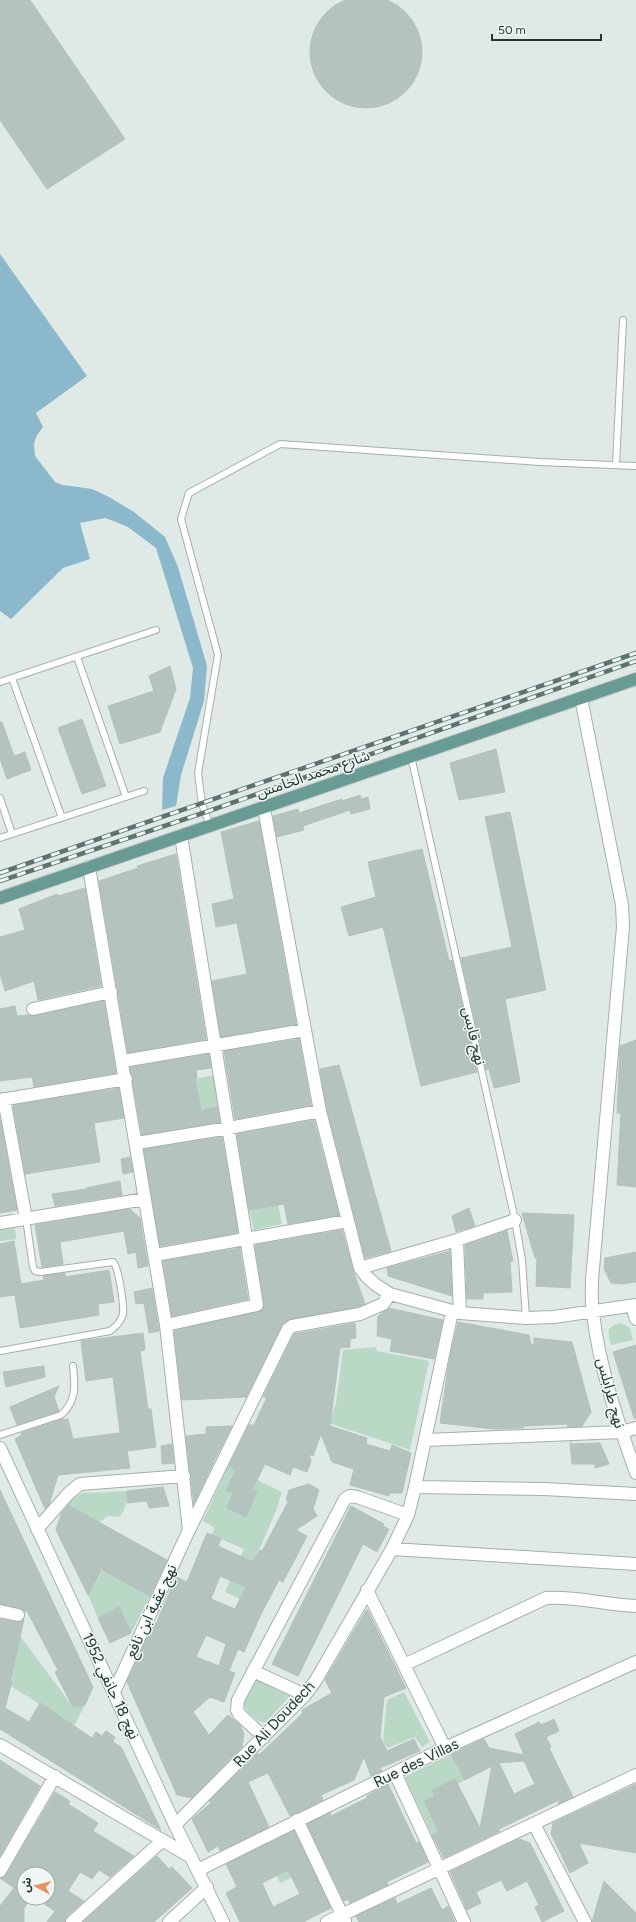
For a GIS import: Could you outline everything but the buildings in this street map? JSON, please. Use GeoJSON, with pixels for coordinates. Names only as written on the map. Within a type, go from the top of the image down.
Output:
{"type":"FeatureCollection","features":[{"type":"Feature","properties":{"kind":"main road","name":"شارع محمد الخامس"},"geometry":{"type":"LineString","coordinates":[[0,898],[636,679]]}},
{"type":"Feature","properties":{"kind":"street","name":"نهج طرابلس"},"geometry":{"type":"LineString","coordinates":[[581,698],[622,905],[623,927],[592,1280],[592,1312],[598,1346],[621,1432],[636,1473]]}},
{"type":"Feature","properties":{"kind":"street"},"geometry":{"type":"LineString","coordinates":[[264,808],[320,1111],[360,1268],[376,1286],[390,1294],[456,1313],[526,1318],[554,1317],[634,1305],[636,1319]]}},
{"type":"Feature","properties":{"kind":"street"},"geometry":{"type":"LineString","coordinates":[[166,1325],[257,1305],[181,836]]}},
{"type":"Feature","properties":{"kind":"street"},"geometry":{"type":"LineString","coordinates":[[89,867],[137,1143],[166,1325],[189,1530]]}},
{"type":"Feature","properties":{"kind":"street"},"geometry":{"type":"LineString","coordinates":[[33,1009],[111,992]]}},
{"type":"Feature","properties":{"kind":"street"},"geometry":{"type":"LineString","coordinates":[[123,1061],[215,1044],[305,1030]]}},
{"type":"Feature","properties":{"kind":"street"},"geometry":{"type":"LineString","coordinates":[[26,1219],[2,1099],[126,1079]]}},
{"type":"Feature","properties":{"kind":"street"},"geometry":{"type":"LineString","coordinates":[[137,1143],[320,1111]]}},
{"type":"Feature","properties":{"kind":"street"},"geometry":{"type":"LineString","coordinates":[[0,1223],[145,1199]]}},
{"type":"Feature","properties":{"kind":"street"},"geometry":{"type":"LineString","coordinates":[[360,1268],[457,1240],[515,1220]]}},
{"type":"Feature","properties":{"kind":"street"},"geometry":{"type":"LineString","coordinates":[[155,1255],[348,1222]]}},
{"type":"Feature","properties":{"kind":"street","name":"Rue Ali Doudech"},"geometry":{"type":"LineString","coordinates":[[175,1824],[264,1737],[305,1694],[316,1680],[392,1549],[408,1515],[456,1313],[457,1240]]}},
{"type":"Feature","properties":{"kind":"street","name":"نهج عقبة ابن نافع"},"geometry":{"type":"LineString","coordinates":[[114,1692],[189,1530],[288,1329],[292,1326],[360,1314],[383,1304],[390,1294]]}},
{"type":"Feature","properties":{"kind":"street"},"geometry":{"type":"LineString","coordinates":[[426,1440],[621,1432],[636,1428]]}},
{"type":"Feature","properties":{"kind":"street","name":"نهج 18 جانفي 1952"},"geometry":{"type":"LineString","coordinates":[[0,1448],[175,1824],[223,1922]]}},
{"type":"Feature","properties":{"kind":"street"},"geometry":{"type":"LineString","coordinates":[[37,1529],[69,1493],[80,1484],[184,1476]]}},
{"type":"Feature","properties":{"kind":"street"},"geometry":{"type":"LineString","coordinates":[[415,1487],[544,1489],[636,1494]]}},
{"type":"Feature","properties":{"kind":"street"},"geometry":{"type":"LineString","coordinates":[[264,1737],[239,1714],[237,1710],[238,1700],[345,1499],[350,1496],[357,1496],[408,1515]]}},
{"type":"Feature","properties":{"kind":"street"},"geometry":{"type":"LineString","coordinates":[[392,1549],[636,1564]]}},
{"type":"Feature","properties":{"kind":"street"},"geometry":{"type":"LineString","coordinates":[[367,1590],[445,1748]]}},
{"type":"Feature","properties":{"kind":"street"},"geometry":{"type":"LineString","coordinates":[[404,1665],[546,1598],[566,1597],[610,1605],[636,1606]]}},
{"type":"Feature","properties":{"kind":"street"},"geometry":{"type":"LineString","coordinates":[[0,1611],[18,1615]]}},
{"type":"Feature","properties":{"kind":"street","name":"Rue des Villas"},"geometry":{"type":"LineString","coordinates":[[198,1870],[445,1748],[636,1662]]}},
{"type":"Feature","properties":{"kind":"street"},"geometry":{"type":"LineString","coordinates":[[253,1671],[305,1694]]}},
{"type":"Feature","properties":{"kind":"street"},"geometry":{"type":"LineString","coordinates":[[0,1745],[191,1857]]}},
{"type":"Feature","properties":{"kind":"street"},"geometry":{"type":"LineString","coordinates":[[395,1773],[464,1922]]}},
{"type":"Feature","properties":{"kind":"street"},"geometry":{"type":"LineString","coordinates":[[327,1922],[344,1918],[439,1868],[636,1775]]}},
{"type":"Feature","properties":{"kind":"street"},"geometry":{"type":"LineString","coordinates":[[0,1871],[55,1776]]}},
{"type":"Feature","properties":{"kind":"street"},"geometry":{"type":"LineString","coordinates":[[297,1820],[344,1918]]}},
{"type":"Feature","properties":{"kind":"street"},"geometry":{"type":"LineString","coordinates":[[534,1824],[584,1922]]}},
{"type":"Feature","properties":{"kind":"street"},"geometry":{"type":"LineString","coordinates":[[72,1922],[162,1840]]}},
{"type":"Feature","properties":{"kind":"street"},"geometry":{"type":"LineString","coordinates":[[169,1922],[207,1887]]}},
{"type":"Feature","properties":{"kind":"lane"},"geometry":{"type":"LineString","coordinates":[[616,464],[623,320]]}},
{"type":"Feature","properties":{"kind":"lane"},"geometry":{"type":"LineString","coordinates":[[210,826],[202,804],[198,773],[218,655],[181,519],[189,493],[280,444],[540,462],[636,466]]}},
{"type":"Feature","properties":{"kind":"lane"},"geometry":{"type":"LineString","coordinates":[[0,682],[156,630]]}},
{"type":"Feature","properties":{"kind":"lane"},"geometry":{"type":"LineString","coordinates":[[77,656],[126,796]]}},
{"type":"Feature","properties":{"kind":"lane"},"geometry":{"type":"LineString","coordinates":[[12,678],[62,818]]}},
{"type":"Feature","properties":{"kind":"lane","name":"نهج قابس"},"geometry":{"type":"LineString","coordinates":[[412,756],[515,1220],[522,1260],[526,1318]]}},
{"type":"Feature","properties":{"kind":"lane"},"geometry":{"type":"LineString","coordinates":[[0,838],[144,791]]}},
{"type":"Feature","properties":{"kind":"lane"},"geometry":{"type":"LineString","coordinates":[[0,798],[12,834]]}},
{"type":"Feature","properties":{"kind":"lane"},"geometry":{"type":"LineString","coordinates":[[0,1351],[110,1331],[121,1320],[123,1313],[117,1268],[113,1262],[40,1272],[35,1271],[33,1267],[26,1219]]}},
{"type":"Feature","properties":{"kind":"lane"},"geometry":{"type":"LineString","coordinates":[[0,1436],[61,1415],[66,1411],[74,1395],[76,1387],[73,1366]]}},
{"type":"Feature","properties":{"kind":"green space"},"geometry":{"type":"Polygon","coordinates":[[[215,1075],[220,1106],[201,1110],[195,1079],[215,1075]]]}},
{"type":"Feature","properties":{"kind":"green space"},"geometry":{"type":"Polygon","coordinates":[[[278,1205],[282,1224],[254,1230],[249,1210],[278,1205]]]}},
{"type":"Feature","properties":{"kind":"green space"},"geometry":{"type":"Polygon","coordinates":[[[15,1228],[16,1239],[0,1241],[0,1230],[15,1228]]]}},
{"type":"Feature","properties":{"kind":"green space"},"geometry":{"type":"Polygon","coordinates":[[[621,1323],[630,1328],[633,1340],[611,1345],[609,1330],[612,1326],[621,1323]]]}},
{"type":"Feature","properties":{"kind":"green space"},"geometry":{"type":"Polygon","coordinates":[[[376,1347],[377,1351],[429,1361],[410,1450],[329,1423],[336,1403],[343,1350],[376,1347]]]}},
{"type":"Feature","properties":{"kind":"green space"},"geometry":{"type":"Polygon","coordinates":[[[228,1466],[282,1492],[276,1511],[255,1559],[255,1568],[240,1599],[225,1592],[244,1549],[211,1535],[215,1528],[203,1521],[228,1466]]]}},
{"type":"Feature","properties":{"kind":"green space"},"geometry":{"type":"Polygon","coordinates":[[[127,1491],[126,1505],[119,1517],[111,1516],[99,1523],[66,1504],[82,1493],[127,1491]]]}},
{"type":"Feature","properties":{"kind":"green space"},"geometry":{"type":"Polygon","coordinates":[[[103,1570],[150,1596],[131,1633],[119,1607],[98,1618],[86,1590],[91,1590],[103,1570]]]}},
{"type":"Feature","properties":{"kind":"green space"},"geometry":{"type":"Polygon","coordinates":[[[20,1636],[73,1707],[85,1705],[74,1726],[11,1686],[20,1636]]]}},
{"type":"Feature","properties":{"kind":"green space"},"geometry":{"type":"Polygon","coordinates":[[[257,1680],[290,1696],[266,1722],[256,1719],[244,1706],[245,1698],[257,1680]]]}},
{"type":"Feature","properties":{"kind":"green space"},"geometry":{"type":"Polygon","coordinates":[[[404,1692],[430,1742],[422,1747],[415,1737],[387,1748],[383,1740],[387,1700],[404,1692]]]}},
{"type":"Feature","properties":{"kind":"green space"},"geometry":{"type":"Polygon","coordinates":[[[451,1754],[465,1780],[448,1789],[445,1784],[432,1790],[435,1796],[424,1801],[439,1832],[432,1835],[405,1777],[451,1754]]]}},
{"type":"Feature","properties":{"kind":"green space"},"geometry":{"type":"Polygon","coordinates":[[[306,1854],[312,1867],[280,1883],[274,1869],[306,1854]]]}},
{"type":"Feature","properties":{"kind":"water"},"geometry":{"type":"Polygon","coordinates":[[[0,254],[87,376],[36,413],[43,427],[37,435],[34,443],[35,456],[55,482],[63,485],[92,489],[134,512],[165,537],[178,567],[207,666],[204,701],[181,775],[176,806],[162,810],[163,778],[190,698],[193,668],[156,548],[128,527],[105,518],[80,523],[90,559],[63,568],[11,619],[0,611],[0,254]]]}},
{"type":"Feature","properties":{"kind":"railway"},"geometry":{"type":"LineString","coordinates":[[0,873],[636,653]]}},
{"type":"Feature","properties":{"kind":"railway"},"geometry":{"type":"LineString","coordinates":[[0,881],[206,812],[636,661]]}}]}
